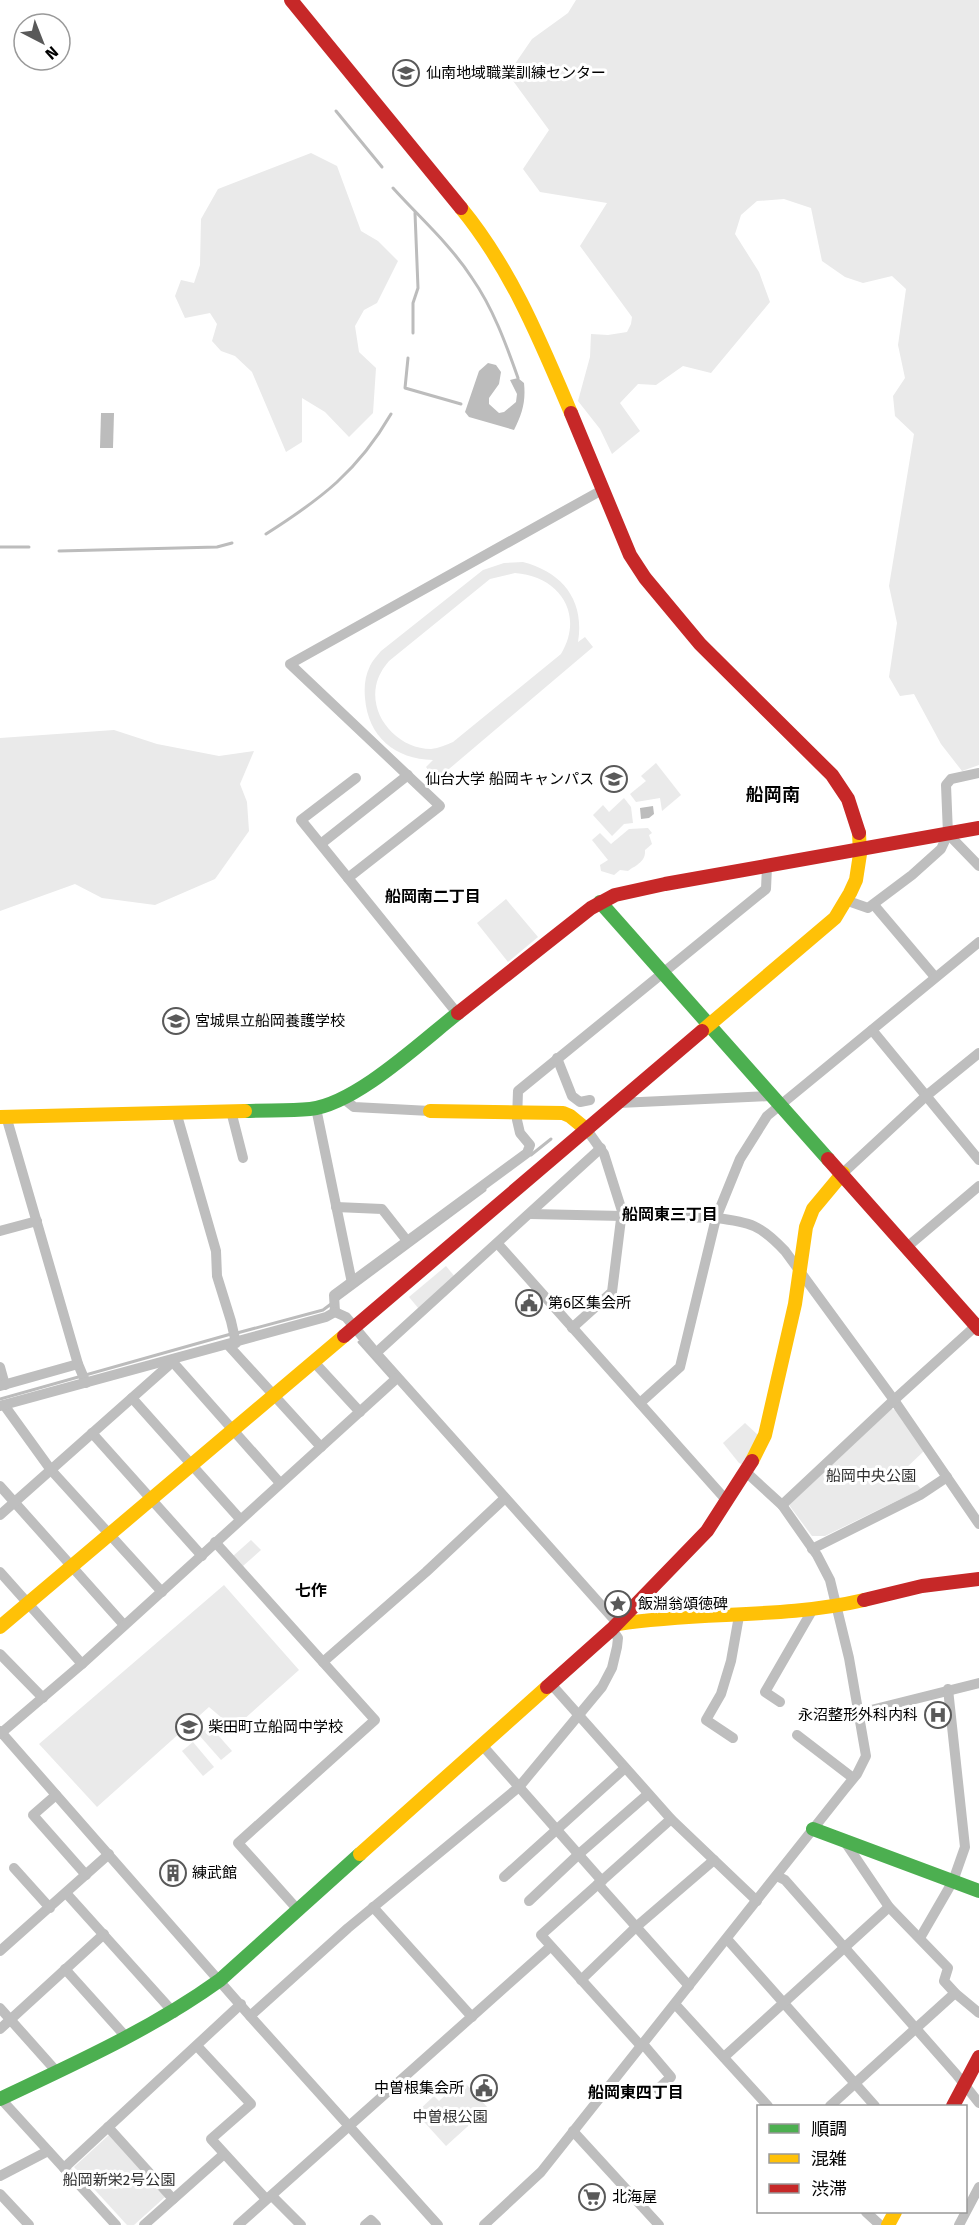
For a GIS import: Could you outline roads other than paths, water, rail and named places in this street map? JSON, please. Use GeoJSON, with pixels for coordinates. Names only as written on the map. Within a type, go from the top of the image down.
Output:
{"type":"FeatureCollection","features":[{"type":"Feature","properties":{"kind":"street"},"geometry":{"type":"LineString","coordinates":[[0,1627],[835,918],[848,901],[857,878],[861,849],[853,809],[832,777],[811,753],[660,601],[630,555],[541,342],[517,291],[493,251],[464,212],[291,0]]}},
{"type":"Feature","properties":{"kind":"street"},"geometry":{"type":"LineString","coordinates":[[348,878],[440,806],[290,664],[602,490]]}},
{"type":"Feature","properties":{"kind":"street"},"geometry":{"type":"LineString","coordinates":[[848,901],[868,908],[874,905],[941,849],[948,834],[946,785],[951,779],[979,773]]}},
{"type":"Feature","properties":{"kind":"street"},"geometry":{"type":"LineString","coordinates":[[322,843],[408,775]]}},
{"type":"Feature","properties":{"kind":"street"},"geometry":{"type":"LineString","coordinates":[[356,778],[301,819],[456,1013]]}},
{"type":"Feature","properties":{"kind":"street"},"geometry":{"type":"LineString","coordinates":[[86,1383],[78,1364],[37,1221],[3,1117],[316,1108],[344,1099],[378,1076],[572,921],[615,895],[648,887],[979,828]]}},
{"type":"Feature","properties":{"kind":"street"},"geometry":{"type":"LineString","coordinates":[[948,834],[979,866]]}},
{"type":"Feature","properties":{"kind":"street"},"geometry":{"type":"LineString","coordinates":[[335,1312],[334,1295],[408,1242],[529,1149],[530,1145],[520,1133],[518,1091],[766,889],[767,866]]}},
{"type":"Feature","properties":{"kind":"street"},"geometry":{"type":"LineString","coordinates":[[600,902],[707,1027],[843,1173],[978,1326],[894,1400],[782,1505]]}},
{"type":"Feature","properties":{"kind":"street"},"geometry":{"type":"LineString","coordinates":[[874,905],[936,977]]}},
{"type":"Feature","properties":{"kind":"street"},"geometry":{"type":"LineString","coordinates":[[640,1403],[680,1367],[716,1218],[740,1159],[774,1101],[872,1030],[979,942]]}},
{"type":"Feature","properties":{"kind":"street"},"geometry":{"type":"LineString","coordinates":[[872,1030],[979,1160]]}},
{"type":"Feature","properties":{"kind":"street"},"geometry":{"type":"LineString","coordinates":[[116,2225],[0,2099],[128,2038],[174,2013],[220,1980],[615,1627],[707,1532],[746,1472],[765,1435],[795,1304],[803,1241],[810,1216],[843,1173],[926,1096],[979,1053]]}},
{"type":"Feature","properties":{"kind":"street"},"geometry":{"type":"LineString","coordinates":[[558,1058],[572,1096],[580,1102],[591,1100]]}},
{"type":"Feature","properties":{"kind":"street"},"geometry":{"type":"LineString","coordinates":[[344,1099],[354,1107],[430,1112],[563,1113],[587,1130],[601,1148],[623,1215],[612,1292],[572,1328]]}},
{"type":"Feature","properties":{"kind":"street"},"geometry":{"type":"LineString","coordinates":[[619,1103],[774,1101]]}},
{"type":"Feature","properties":{"kind":"street"},"geometry":{"type":"LineString","coordinates":[[316,1108],[352,1283]]}},
{"type":"Feature","properties":{"kind":"street"},"geometry":{"type":"LineString","coordinates":[[231,1111],[243,1158]]}},
{"type":"Feature","properties":{"kind":"street"},"geometry":{"type":"LineString","coordinates":[[176,1113],[216,1251],[217,1276],[231,1321],[232,1344],[321,1447]]}},
{"type":"Feature","properties":{"kind":"street"},"geometry":{"type":"LineString","coordinates":[[376,1353],[601,1148]]}},
{"type":"Feature","properties":{"kind":"street"},"geometry":{"type":"LineString","coordinates":[[907,1247],[979,1186]]}},
{"type":"Feature","properties":{"kind":"street"},"geometry":{"type":"LineString","coordinates":[[336,1207],[382,1209],[408,1242]]}},
{"type":"Feature","properties":{"kind":"street"},"geometry":{"type":"LineString","coordinates":[[530,1214],[716,1218],[740,1221],[763,1230],[785,1251],[894,1400],[979,1524]]}},
{"type":"Feature","properties":{"kind":"street"},"geometry":{"type":"LineString","coordinates":[[0,1231],[37,1221]]}},
{"type":"Feature","properties":{"kind":"street"},"geometry":{"type":"LineString","coordinates":[[498,1244],[727,1501]]}},
{"type":"Feature","properties":{"kind":"street"},"geometry":{"type":"LineString","coordinates":[[250,2016],[374,1907],[519,1787],[602,1687],[612,1668],[618,1638],[615,1627],[505,1498],[397,1378],[346,1317],[335,1312]]}},
{"type":"Feature","properties":{"kind":"street"},"geometry":{"type":"LineString","coordinates":[[162,1592],[51,1470],[2,1406],[232,1344],[326,1317],[335,1312]]}},
{"type":"Feature","properties":{"kind":"street"},"geometry":{"type":"LineString","coordinates":[[0,1515],[168,1366],[171,1360]]}},
{"type":"Feature","properties":{"kind":"street"},"geometry":{"type":"LineString","coordinates":[[171,1360],[280,1483]]}},
{"type":"Feature","properties":{"kind":"street"},"geometry":{"type":"LineString","coordinates":[[314,1361],[360,1412]]}},
{"type":"Feature","properties":{"kind":"street"},"geometry":{"type":"LineString","coordinates":[[0,1367],[3,1385],[78,1364]]}},
{"type":"Feature","properties":{"kind":"street"},"geometry":{"type":"LineString","coordinates":[[397,1378],[82,1664],[1,1733],[438,2225]]}},
{"type":"Feature","properties":{"kind":"street"},"geometry":{"type":"LineString","coordinates":[[132,1398],[240,1519]]}},
{"type":"Feature","properties":{"kind":"street"},"geometry":{"type":"LineString","coordinates":[[92,1433],[202,1556]]}},
{"type":"Feature","properties":{"kind":"street"},"geometry":{"type":"LineString","coordinates":[[484,2225],[533,2181],[777,1876],[853,1778],[866,1756],[838,1606],[830,1580],[782,1505],[746,1472]]}},
{"type":"Feature","properties":{"kind":"street"},"geometry":{"type":"LineString","coordinates":[[812,1549],[920,1495],[947,1477]]}},
{"type":"Feature","properties":{"kind":"street"},"geometry":{"type":"LineString","coordinates":[[0,1486],[124,1625]]}},
{"type":"Feature","properties":{"kind":"street"},"geometry":{"type":"LineString","coordinates":[[323,1662],[426,1572],[505,1498]]}},
{"type":"Feature","properties":{"kind":"street"},"geometry":{"type":"LineString","coordinates":[[215,1542],[375,1720],[238,1843],[298,1910]]}},
{"type":"Feature","properties":{"kind":"street"},"geometry":{"type":"LineString","coordinates":[[0,1572],[82,1664]]}},
{"type":"Feature","properties":{"kind":"street"},"geometry":{"type":"LineString","coordinates":[[615,1627],[657,1618],[739,1616],[838,1606],[922,1586],[979,1579]]}},
{"type":"Feature","properties":{"kind":"street"},"geometry":{"type":"LineString","coordinates":[[780,1702],[765,1692],[813,1609]]}},
{"type":"Feature","properties":{"kind":"street"},"geometry":{"type":"LineString","coordinates":[[733,1738],[706,1720],[721,1694],[731,1661],[739,1616]]}},
{"type":"Feature","properties":{"kind":"street"},"geometry":{"type":"LineString","coordinates":[[0,1654],[43,1698]]}},
{"type":"Feature","properties":{"kind":"street"},"geometry":{"type":"LineString","coordinates":[[859,1713],[979,1683]]}},
{"type":"Feature","properties":{"kind":"street"},"geometry":{"type":"LineString","coordinates":[[551,1684],[671,1819],[757,1901]]}},
{"type":"Feature","properties":{"kind":"street"},"geometry":{"type":"LineString","coordinates":[[920,1938],[953,1881],[965,1847],[948,1689]]}},
{"type":"Feature","properties":{"kind":"street"},"geometry":{"type":"LineString","coordinates":[[796,1735],[853,1778]]}},
{"type":"Feature","properties":{"kind":"street"},"geometry":{"type":"LineString","coordinates":[[482,1745],[579,1854],[636,1927],[689,1986]]}},
{"type":"Feature","properties":{"kind":"street"},"geometry":{"type":"LineString","coordinates":[[504,1877],[625,1768]]}},
{"type":"Feature","properties":{"kind":"street"},"geometry":{"type":"LineString","coordinates":[[529,1901],[648,1794]]}},
{"type":"Feature","properties":{"kind":"street"},"geometry":{"type":"LineString","coordinates":[[56,1795],[33,1815],[86,1875]]}},
{"type":"Feature","properties":{"kind":"street"},"geometry":{"type":"LineString","coordinates":[[658,2089],[671,2077],[541,1935],[671,1819]]}},
{"type":"Feature","properties":{"kind":"street"},"geometry":{"type":"LineString","coordinates":[[813,1829],[979,1891]]}},
{"type":"Feature","properties":{"kind":"street"},"geometry":{"type":"LineString","coordinates":[[845,1842],[889,1907],[948,1968],[944,1981],[979,2013]]}},
{"type":"Feature","properties":{"kind":"street"},"geometry":{"type":"LineString","coordinates":[[1,1947],[50,1908],[109,1854]]}},
{"type":"Feature","properties":{"kind":"street"},"geometry":{"type":"LineString","coordinates":[[580,1980],[636,1927],[714,1860]]}},
{"type":"Feature","properties":{"kind":"street"},"geometry":{"type":"LineString","coordinates":[[14,1868],[50,1908]]}},
{"type":"Feature","properties":{"kind":"street"},"geometry":{"type":"LineString","coordinates":[[777,1876],[785,1880],[979,2103]]}},
{"type":"Feature","properties":{"kind":"street"},"geometry":{"type":"LineString","coordinates":[[66,1893],[174,2013]]}},
{"type":"Feature","properties":{"kind":"street"},"geometry":{"type":"LineString","coordinates":[[374,1907],[472,2017]]}},
{"type":"Feature","properties":{"kind":"street"},"geometry":{"type":"LineString","coordinates":[[724,2057],[889,1907]]}},
{"type":"Feature","properties":{"kind":"street"},"geometry":{"type":"LineString","coordinates":[[0,2029],[104,1934]]}},
{"type":"Feature","properties":{"kind":"street"},"geometry":{"type":"LineString","coordinates":[[727,1939],[875,2105]]}},
{"type":"Feature","properties":{"kind":"street"},"geometry":{"type":"LineString","coordinates":[[238,2225],[550,1947]]}},
{"type":"Feature","properties":{"kind":"street"},"geometry":{"type":"LineString","coordinates":[[65,1969],[128,2038]]}},
{"type":"Feature","properties":{"kind":"street"},"geometry":{"type":"LineString","coordinates":[[831,2105],[955,1993]]}},
{"type":"Feature","properties":{"kind":"street"},"geometry":{"type":"LineString","coordinates":[[64,2168],[241,2004]]}},
{"type":"Feature","properties":{"kind":"street"},"geometry":{"type":"LineString","coordinates":[[675,2004],[767,2105]]}},
{"type":"Feature","properties":{"kind":"street"},"geometry":{"type":"LineString","coordinates":[[0,2008],[57,2072]]}},
{"type":"Feature","properties":{"kind":"street"},"geometry":{"type":"LineString","coordinates":[[197,2046],[251,2104],[211,2139],[269,2198],[301,2225]]}},
{"type":"Feature","properties":{"kind":"street"},"geometry":{"type":"LineString","coordinates":[[953,2105],[979,2057]]}},
{"type":"Feature","properties":{"kind":"street"},"geometry":{"type":"LineString","coordinates":[[108,2127],[173,2199]]}},
{"type":"Feature","properties":{"kind":"street"},"geometry":{"type":"LineString","coordinates":[[573,2131],[659,2225]]}},
{"type":"Feature","properties":{"kind":"street"},"geometry":{"type":"LineString","coordinates":[[0,2176],[48,2151]]}},
{"type":"Feature","properties":{"kind":"street"},"geometry":{"type":"LineString","coordinates":[[144,2225],[224,2154]]}},
{"type":"Feature","properties":{"kind":"street"},"geometry":{"type":"LineString","coordinates":[[967,2205],[973,2190]]}},
{"type":"Feature","properties":{"kind":"street"},"geometry":{"type":"LineString","coordinates":[[0,2194],[29,2225]]}},
{"type":"Feature","properties":{"kind":"street"},"geometry":{"type":"LineString","coordinates":[[868,2213],[880,2225]]}},
{"type":"Feature","properties":{"kind":"street"},"geometry":{"type":"LineString","coordinates":[[365,2225],[371,2220],[376,2225]]}},
{"type":"Feature","properties":{"kind":"waterway"},"geometry":{"type":"LineString","coordinates":[[336,111],[382,167]]}},
{"type":"Feature","properties":{"kind":"waterway"},"geometry":{"type":"LineString","coordinates":[[393,188],[444,242],[480,290],[504,339],[518,378]]}},
{"type":"Feature","properties":{"kind":"waterway"},"geometry":{"type":"LineString","coordinates":[[413,333],[413,303],[418,288],[415,213]]}},
{"type":"Feature","properties":{"kind":"waterway"},"geometry":{"type":"LineString","coordinates":[[408,358],[405,388],[461,404]]}},
{"type":"Feature","properties":{"kind":"waterway"},"geometry":{"type":"LineString","coordinates":[[266,534],[321,496],[337,482],[365,452],[391,414]]}},
{"type":"Feature","properties":{"kind":"waterway"},"geometry":{"type":"LineString","coordinates":[[59,551],[217,547],[232,543]]}},
{"type":"Feature","properties":{"kind":"waterway"},"geometry":{"type":"LineString","coordinates":[[0,547],[29,547]]}},
{"type":"Feature","properties":{"kind":"waterway"},"geometry":{"type":"LineString","coordinates":[[531,1155],[551,1139]]}},
{"type":"Feature","properties":{"kind":"waterway"},"geometry":{"type":"LineString","coordinates":[[337,1300],[485,1190]]}},
{"type":"Feature","properties":{"kind":"waterway"},"geometry":{"type":"LineString","coordinates":[[237,1333],[323,1310],[331,1304]]}},
{"type":"Feature","properties":{"kind":"waterway"},"geometry":{"type":"LineString","coordinates":[[0,1399],[231,1334]]}},
{"type":"Feature","properties":{"kind":"waterway"},"geometry":{"type":"LineString","coordinates":[[359,1342],[392,1379]]}},
{"type":"Feature","properties":{"kind":"place","name":"仙南地域職業訓練センター"},"geometry":{"type":"Point","coordinates":[406,73]}},
{"type":"Feature","properties":{"kind":"place","name":"仙台大学 船岡キャンパス"},"geometry":{"type":"Point","coordinates":[614,779]}},
{"type":"Feature","properties":{"kind":"place","name":"宮城県立船岡養護学校"},"geometry":{"type":"Point","coordinates":[176,1021]}},
{"type":"Feature","properties":{"kind":"place","name":"第6区集会所"},"geometry":{"type":"Point","coordinates":[529,1303]}},
{"type":"Feature","properties":{"kind":"place","name":"飯淵翁頌徳碑"},"geometry":{"type":"Point","coordinates":[618,1604]}},
{"type":"Feature","properties":{"kind":"place","name":"永沼整形外科内科"},"geometry":{"type":"Point","coordinates":[938,1715]}},
{"type":"Feature","properties":{"kind":"place","name":"柴田町立船岡中学校"},"geometry":{"type":"Point","coordinates":[189,1727]}},
{"type":"Feature","properties":{"kind":"place","name":"練武館"},"geometry":{"type":"Point","coordinates":[173,1873]}},
{"type":"Feature","properties":{"kind":"place","name":"中曽根集会所"},"geometry":{"type":"Point","coordinates":[484,2088]}},
{"type":"Feature","properties":{"kind":"place","name":"北海屋"},"geometry":{"type":"Point","coordinates":[592,2197]}},
{"type":"Feature","properties":{"kind":"district","name":"船岡南"},"geometry":{"type":"Point","coordinates":[773,795]}},
{"type":"Feature","properties":{"kind":"district","name":"船岡南二丁目"},"geometry":{"type":"Point","coordinates":[433,896]}},
{"type":"Feature","properties":{"kind":"district","name":"船岡東三丁目"},"geometry":{"type":"Point","coordinates":[670,1214]}},
{"type":"Feature","properties":{"kind":"district","name":"七作"},"geometry":{"type":"Point","coordinates":[311,1590]}},
{"type":"Feature","properties":{"kind":"district","name":"船岡東四丁目"},"geometry":{"type":"Point","coordinates":[636,2092]}},
{"type":"Feature","properties":{"kind":"park label","name":"船岡中央公園"},"geometry":{"type":"Point","coordinates":[871,1476]}},
{"type":"Feature","properties":{"kind":"park label","name":"中曽根公園"},"geometry":{"type":"Point","coordinates":[450,2117]}},
{"type":"Feature","properties":{"kind":"park label","name":"船岡新栄2号公園"},"geometry":{"type":"Point","coordinates":[119,2180]}}]}
